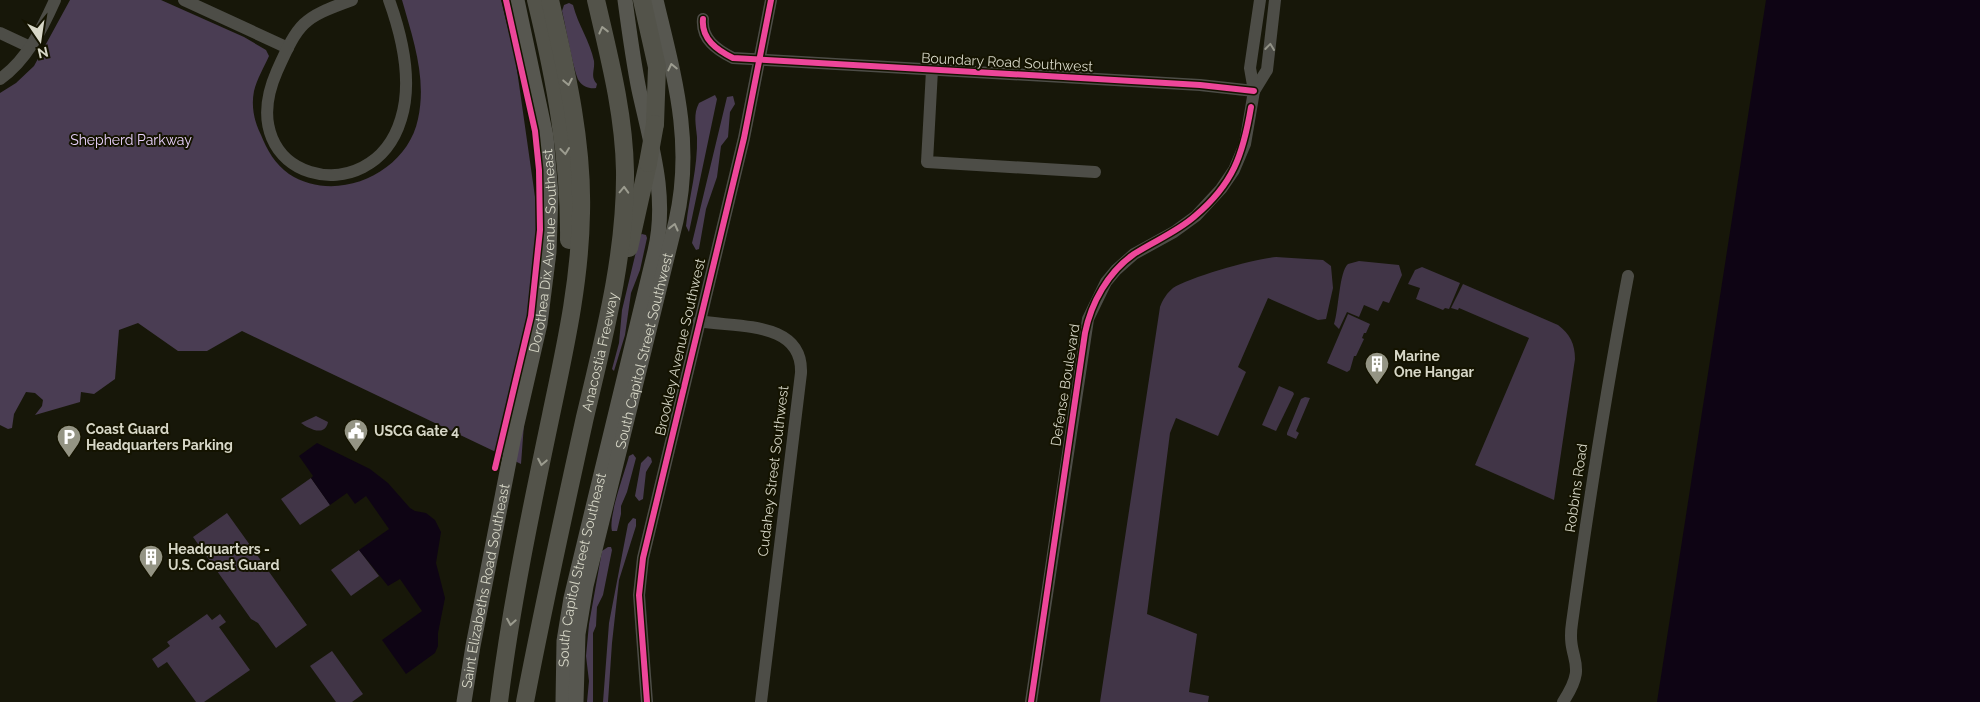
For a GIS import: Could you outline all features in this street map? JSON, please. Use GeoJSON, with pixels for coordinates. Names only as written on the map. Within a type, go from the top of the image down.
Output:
{"type":"FeatureCollection","features":[{"type":"Feature","properties":{"kind":"highway"},"geometry":{"type":"LineString","coordinates":[[536,0],[559,110],[569,192],[566,296],[551,414]]}},
{"type":"Feature","properties":{"kind":"highway"},"geometry":{"type":"LineString","coordinates":[[499,702],[514,607],[575,296],[582,210],[580,167],[573,108],[550,0]]}},
{"type":"Feature","properties":{"kind":"highway","name":"Anacostia Freeway"},"geometry":{"type":"LineString","coordinates":[[525,702],[606,324],[620,245],[624,202],[624,158],[620,114],[596,0]]}},
{"type":"Feature","properties":{"kind":"highway"},"geometry":{"type":"LineString","coordinates":[[543,616],[559,564],[655,124],[658,98],[657,67],[642,0]]}},
{"type":"Feature","properties":{"kind":"main road","name":"Dorothea Dix Avenue Southeast"},"geometry":{"type":"LineString","coordinates":[[507,471],[541,317],[550,252],[551,209],[544,122],[517,0]]}},
{"type":"Feature","properties":{"kind":"main road","name":"South Capitol Street Southeast"},"geometry":{"type":"LineString","coordinates":[[563,702],[564,641],[572,590],[656,251],[660,222],[658,176],[636,73],[625,0]]}},
{"type":"Feature","properties":{"kind":"main road","name":"South Capitol Street Southwest"},"geometry":{"type":"LineString","coordinates":[[576,702],[577,641],[586,586],[676,221],[683,185],[682,113],[656,0]]}},
{"type":"Feature","properties":{"kind":"main road","name":"Saint Elizabeths Road Southeast"},"geometry":{"type":"LineString","coordinates":[[464,702],[507,471]]}},
{"type":"Feature","properties":{"kind":"street"},"geometry":{"type":"LineString","coordinates":[[0,79],[20,62],[55,0]]}},
{"type":"Feature","properties":{"kind":"street"},"geometry":{"type":"LineString","coordinates":[[184,0],[288,48]]}},
{"type":"Feature","properties":{"kind":"street"},"geometry":{"type":"LineString","coordinates":[[352,0],[309,18],[297,30],[273,82],[266,112],[270,135],[278,150],[289,161],[303,170],[318,174],[334,175],[350,172],[364,166],[377,157],[387,146],[398,128],[404,106],[404,66],[401,41],[390,0]]}},
{"type":"Feature","properties":{"kind":"street","name":"Brookley Avenue Southwest"},"geometry":{"type":"LineString","coordinates":[[647,702],[639,595],[644,558],[744,138],[771,0]]}},
{"type":"Feature","properties":{"kind":"street"},"geometry":{"type":"LineString","coordinates":[[1254,91],[1250,68],[1260,0]]}},
{"type":"Feature","properties":{"kind":"street"},"geometry":{"type":"LineString","coordinates":[[1254,91],[1267,70],[1275,0]]}},
{"type":"Feature","properties":{"kind":"street","name":"Boundary Road Southwest"},"geometry":{"type":"LineString","coordinates":[[703,19],[704,32],[717,50],[733,58],[1200,85],[1254,91]]}},
{"type":"Feature","properties":{"kind":"street"},"geometry":{"type":"LineString","coordinates":[[0,32],[30,47]]}},
{"type":"Feature","properties":{"kind":"street"},"geometry":{"type":"LineString","coordinates":[[932,70],[927,162],[1095,172]]}},
{"type":"Feature","properties":{"kind":"street","name":"Defense Boulevard"},"geometry":{"type":"LineString","coordinates":[[1031,702],[1085,333],[1090,312],[1106,282],[1122,264],[1189,222],[1221,189],[1234,170],[1245,144],[1254,91]]}},
{"type":"Feature","properties":{"kind":"street","name":"Robbins Road"},"geometry":{"type":"LineString","coordinates":[[1563,702],[1574,683],[1577,672],[1570,630],[1601,418],[1628,276]]}},
{"type":"Feature","properties":{"kind":"street","name":"Cudahey Street Southwest"},"geometry":{"type":"LineString","coordinates":[[699,321],[777,333],[793,344],[800,357],[800,373],[760,702]]}},
{"type":"Feature","properties":{"kind":"shaded area"},"geometry":{"type":"Polygon","coordinates":[[[1766,0],[1980,0],[1980,702],[1657,702],[1766,0]]]}},
{"type":"Feature","properties":{"kind":"shaded area"},"geometry":{"type":"Polygon","coordinates":[[[1276,257],[1323,260],[1331,266],[1333,288],[1326,319],[1318,320],[1268,298],[1238,367],[1246,372],[1218,436],[1176,418],[1170,433],[1147,614],[1197,634],[1189,692],[1209,696],[1208,702],[1100,702],[1160,307],[1169,292],[1181,284],[1223,269],[1276,257]]]}},
{"type":"Feature","properties":{"kind":"shaded area"},"geometry":{"type":"Polygon","coordinates":[[[1359,261],[1399,265],[1402,275],[1389,303],[1383,301],[1378,311],[1364,305],[1359,317],[1347,312],[1339,329],[1334,324],[1345,268],[1348,264],[1359,261]]]}},
{"type":"Feature","properties":{"kind":"shaded area"},"geometry":{"type":"Polygon","coordinates":[[[1422,267],[1460,283],[1449,309],[1445,308],[1443,310],[1416,299],[1420,288],[1408,284],[1415,270],[1422,267]]]}},
{"type":"Feature","properties":{"kind":"shaded area"},"geometry":{"type":"Polygon","coordinates":[[[1463,284],[1558,325],[1571,340],[1575,359],[1554,500],[1475,465],[1529,338],[1459,308],[1458,310],[1451,308],[1463,284]]]}},
{"type":"Feature","properties":{"kind":"shaded area"},"geometry":{"type":"Polygon","coordinates":[[[1348,314],[1370,324],[1366,333],[1364,333],[1362,338],[1364,339],[1356,356],[1354,356],[1350,370],[1347,372],[1327,363],[1348,314]]]}},
{"type":"Feature","properties":{"kind":"shaded area"},"geometry":{"type":"Polygon","coordinates":[[[1279,386],[1294,394],[1276,431],[1262,425],[1279,386]]]}},
{"type":"Feature","properties":{"kind":"shaded area"},"geometry":{"type":"Polygon","coordinates":[[[1305,397],[1310,398],[1296,431],[1299,433],[1296,439],[1287,435],[1287,433],[1301,399],[1305,397]]]}},
{"type":"Feature","properties":{"kind":"shaded area"},"geometry":{"type":"Polygon","coordinates":[[[316,416],[328,422],[324,429],[312,429],[301,423],[316,416]]]}},
{"type":"Feature","properties":{"kind":"shaded area"},"geometry":{"type":"Polygon","coordinates":[[[317,443],[370,469],[388,483],[410,508],[426,513],[435,520],[441,532],[436,563],[445,598],[438,633],[438,646],[435,653],[406,674],[382,640],[422,611],[400,579],[388,586],[359,550],[389,529],[366,496],[355,504],[347,493],[330,505],[311,478],[313,476],[299,456],[317,443]]]}},
{"type":"Feature","properties":{"kind":"shaded area"},"geometry":{"type":"Polygon","coordinates":[[[311,478],[330,505],[300,525],[281,499],[311,478]]]}},
{"type":"Feature","properties":{"kind":"shaded area"},"geometry":{"type":"Polygon","coordinates":[[[227,513],[307,625],[276,648],[258,623],[251,619],[193,537],[227,513]]]}},
{"type":"Feature","properties":{"kind":"shaded area"},"geometry":{"type":"Polygon","coordinates":[[[359,550],[379,576],[351,596],[331,570],[359,550]]]}},
{"type":"Feature","properties":{"kind":"shaded area"},"geometry":{"type":"Polygon","coordinates":[[[207,614],[212,620],[220,614],[226,622],[219,627],[250,670],[204,702],[196,702],[167,662],[158,668],[152,659],[170,646],[167,642],[207,614]]]}},
{"type":"Feature","properties":{"kind":"shaded area"},"geometry":{"type":"Polygon","coordinates":[[[332,651],[363,694],[352,702],[336,702],[310,666],[332,651]]]}},
{"type":"Feature","properties":{"kind":"green space","name":"Shepherd Parkway"},"geometry":{"type":"Polygon","coordinates":[[[70,0],[161,0],[244,37],[266,50],[269,56],[255,87],[253,102],[255,119],[263,141],[276,161],[289,174],[308,183],[328,186],[348,184],[367,178],[385,168],[400,155],[411,138],[418,119],[421,89],[418,59],[402,0],[501,0],[515,56],[539,225],[521,464],[242,331],[207,351],[178,351],[138,323],[119,330],[115,379],[94,394],[81,392],[80,402],[35,415],[42,406],[43,400],[35,393],[26,392],[14,414],[12,428],[8,429],[0,425],[0,93],[16,83],[34,66],[70,0]]]}},
{"type":"Feature","properties":{"kind":"green space"},"geometry":{"type":"Polygon","coordinates":[[[569,3],[573,5],[592,54],[594,61],[593,76],[597,84],[596,88],[585,86],[579,81],[577,76],[562,11],[564,5],[569,3]]]}},
{"type":"Feature","properties":{"kind":"green space"},"geometry":{"type":"Polygon","coordinates":[[[715,95],[717,99],[689,232],[686,226],[696,160],[696,111],[699,103],[715,95]]]}},
{"type":"Feature","properties":{"kind":"green space"},"geometry":{"type":"Polygon","coordinates":[[[733,96],[735,104],[730,112],[728,137],[721,146],[717,177],[706,209],[699,249],[696,250],[692,243],[727,97],[733,96]]]}},
{"type":"Feature","properties":{"kind":"green space"},"geometry":{"type":"Polygon","coordinates":[[[640,235],[646,235],[647,238],[640,270],[631,293],[625,335],[614,371],[612,369],[619,343],[622,310],[640,235]]]}},
{"type":"Feature","properties":{"kind":"green space"},"geometry":{"type":"Polygon","coordinates":[[[633,454],[636,458],[627,492],[621,506],[617,531],[612,531],[612,516],[617,494],[629,456],[633,454]]]}},
{"type":"Feature","properties":{"kind":"green space"},"geometry":{"type":"Polygon","coordinates":[[[648,456],[652,462],[646,472],[643,499],[639,501],[635,496],[641,463],[648,456]]]}},
{"type":"Feature","properties":{"kind":"green space"},"geometry":{"type":"Polygon","coordinates":[[[633,518],[636,519],[636,526],[619,580],[608,702],[603,702],[609,623],[628,524],[633,518]]]}},
{"type":"Feature","properties":{"kind":"green space"},"geometry":{"type":"Polygon","coordinates":[[[611,547],[612,550],[603,595],[597,607],[596,626],[593,633],[593,702],[587,702],[589,681],[586,656],[589,624],[602,551],[611,547]]]}},
{"type":"Feature","properties":{"kind":"cycle path"},"geometry":{"type":"LineString","coordinates":[[495,468],[531,316],[540,230],[539,170],[535,131],[506,0]]}},
{"type":"Feature","properties":{"kind":"cycle path"},"geometry":{"type":"LineString","coordinates":[[647,702],[639,595],[643,558],[744,138],[771,0]]}},
{"type":"Feature","properties":{"kind":"cycle path"},"geometry":{"type":"LineString","coordinates":[[703,19],[707,38],[721,51],[733,58],[1200,85],[1254,91]]}},
{"type":"Feature","properties":{"kind":"cycle path"},"geometry":{"type":"LineString","coordinates":[[1031,702],[1085,333],[1096,300],[1109,279],[1125,261],[1188,222],[1219,192],[1234,168],[1240,154],[1251,107]]}},
{"type":"Feature","properties":{"kind":"place","name":"Marine One Hangar"},"geometry":{"type":"Point","coordinates":[1377,385]}},
{"type":"Feature","properties":{"kind":"place","name":"USCG Gate 4"},"geometry":{"type":"Point","coordinates":[356,452]}},
{"type":"Feature","properties":{"kind":"place","name":"Coast Guard Headquarters Parking"},"geometry":{"type":"Point","coordinates":[69,458]}},
{"type":"Feature","properties":{"kind":"place","name":"Headquarters - U.S. Coast Guard"},"geometry":{"type":"Point","coordinates":[151,578]}}]}
